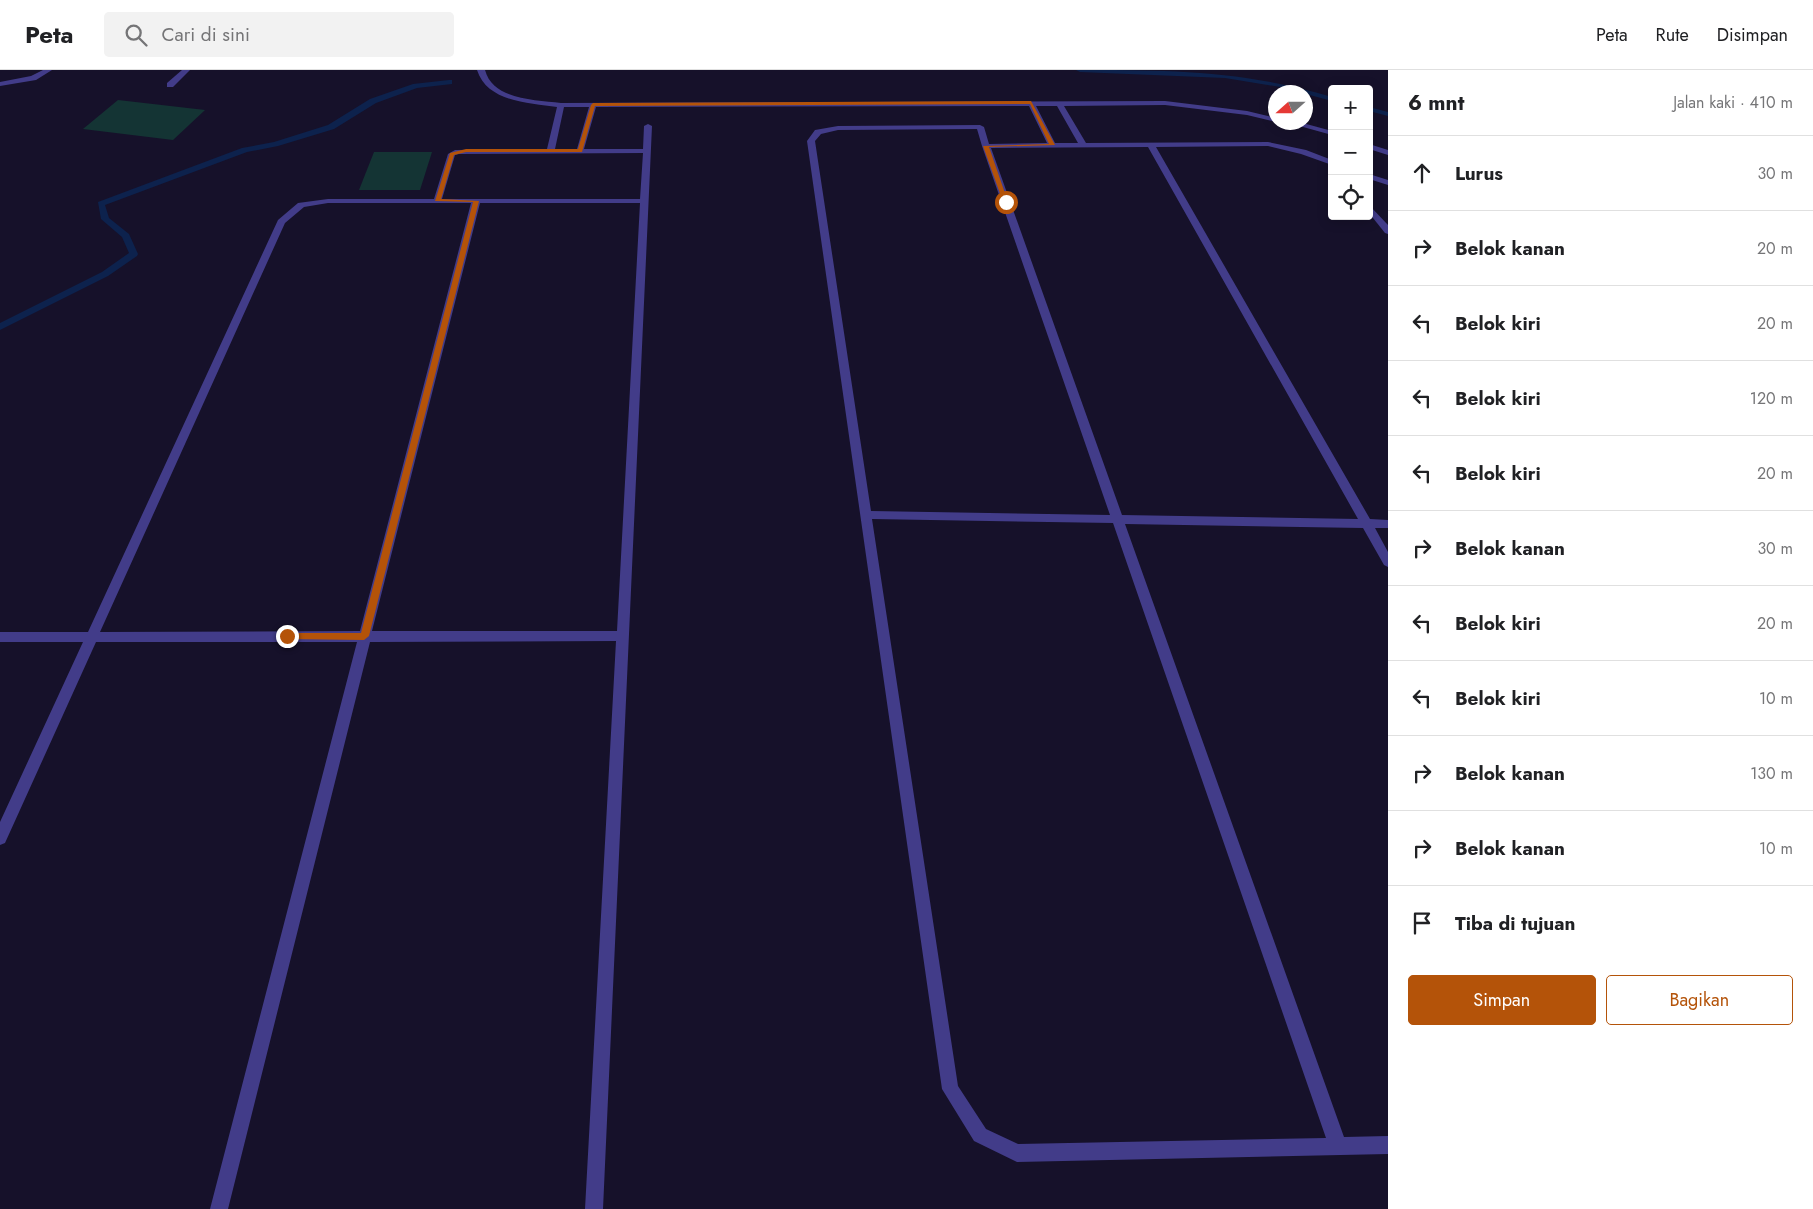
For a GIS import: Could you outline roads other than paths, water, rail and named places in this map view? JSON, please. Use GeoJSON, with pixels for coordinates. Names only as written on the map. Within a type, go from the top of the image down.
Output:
{"type":"FeatureCollection","features":[{"type":"Feature","properties":{"kind":"street"},"geometry":{"type":"LineString","coordinates":[[0,84],[33,78],[48,70]]}},
{"type":"Feature","properties":{"kind":"street"},"geometry":{"type":"LineString","coordinates":[[170,85],[186,70]]}},
{"type":"Feature","properties":{"kind":"street"},"geometry":{"type":"LineString","coordinates":[[481,70],[486,84],[500,92],[527,101],[561,105],[1165,103],[1248,113],[1268,118]]}},
{"type":"Feature","properties":{"kind":"street"},"geometry":{"type":"LineString","coordinates":[[1031,102],[1052,145]]}},
{"type":"Feature","properties":{"kind":"street"},"geometry":{"type":"LineString","coordinates":[[1059,103],[1083,145]]}},
{"type":"Feature","properties":{"kind":"street"},"geometry":{"type":"LineString","coordinates":[[551,151],[561,105]]}},
{"type":"Feature","properties":{"kind":"street"},"geometry":{"type":"LineString","coordinates":[[580,151],[593,105]]}},
{"type":"Feature","properties":{"kind":"street"},"geometry":{"type":"LineString","coordinates":[[594,1209],[648,126]]}},
{"type":"Feature","properties":{"kind":"street"},"geometry":{"type":"LineString","coordinates":[[1338,1146],[980,127],[838,128],[818,132],[811,141],[950,1090],[980,1135],[1017,1153],[1388,1145]]}},
{"type":"Feature","properties":{"kind":"street"},"geometry":{"type":"LineString","coordinates":[[1313,128],[1328,132]]}},
{"type":"Feature","properties":{"kind":"street"},"geometry":{"type":"LineString","coordinates":[[986,146],[1268,144],[1303,152],[1328,161]]}},
{"type":"Feature","properties":{"kind":"street"},"geometry":{"type":"LineString","coordinates":[[1151,145],[1388,562]]}},
{"type":"Feature","properties":{"kind":"street"},"geometry":{"type":"LineString","coordinates":[[1373,147],[1388,153]]}},
{"type":"Feature","properties":{"kind":"street"},"geometry":{"type":"LineString","coordinates":[[438,201],[452,154],[458,152],[646,151]]}},
{"type":"Feature","properties":{"kind":"street"},"geometry":{"type":"LineString","coordinates":[[1373,177],[1388,183]]}},
{"type":"Feature","properties":{"kind":"street"},"geometry":{"type":"LineString","coordinates":[[0,838],[282,222],[301,205],[328,201],[644,201]]}},
{"type":"Feature","properties":{"kind":"street"},"geometry":{"type":"LineString","coordinates":[[219,1209],[476,201]]}},
{"type":"Feature","properties":{"kind":"street"},"geometry":{"type":"LineString","coordinates":[[1373,212],[1388,231]]}},
{"type":"Feature","properties":{"kind":"street"},"geometry":{"type":"LineString","coordinates":[[866,515],[1388,524]]}},
{"type":"Feature","properties":{"kind":"street"},"geometry":{"type":"LineString","coordinates":[[0,637],[622,636]]}},
{"type":"Feature","properties":{"kind":"waterway"},"geometry":{"type":"LineString","coordinates":[[1080,70],[1176,72],[1225,76],[1280,85],[1328,98]]}},
{"type":"Feature","properties":{"kind":"waterway"},"geometry":{"type":"LineString","coordinates":[[0,327],[105,274],[134,254],[126,236],[105,219],[101,204],[245,150],[275,144],[331,127],[373,101],[416,86],[449,82]]}},
{"type":"Feature","properties":{"kind":"waterway"},"geometry":{"type":"LineString","coordinates":[[1373,110],[1388,114]]}}]}
